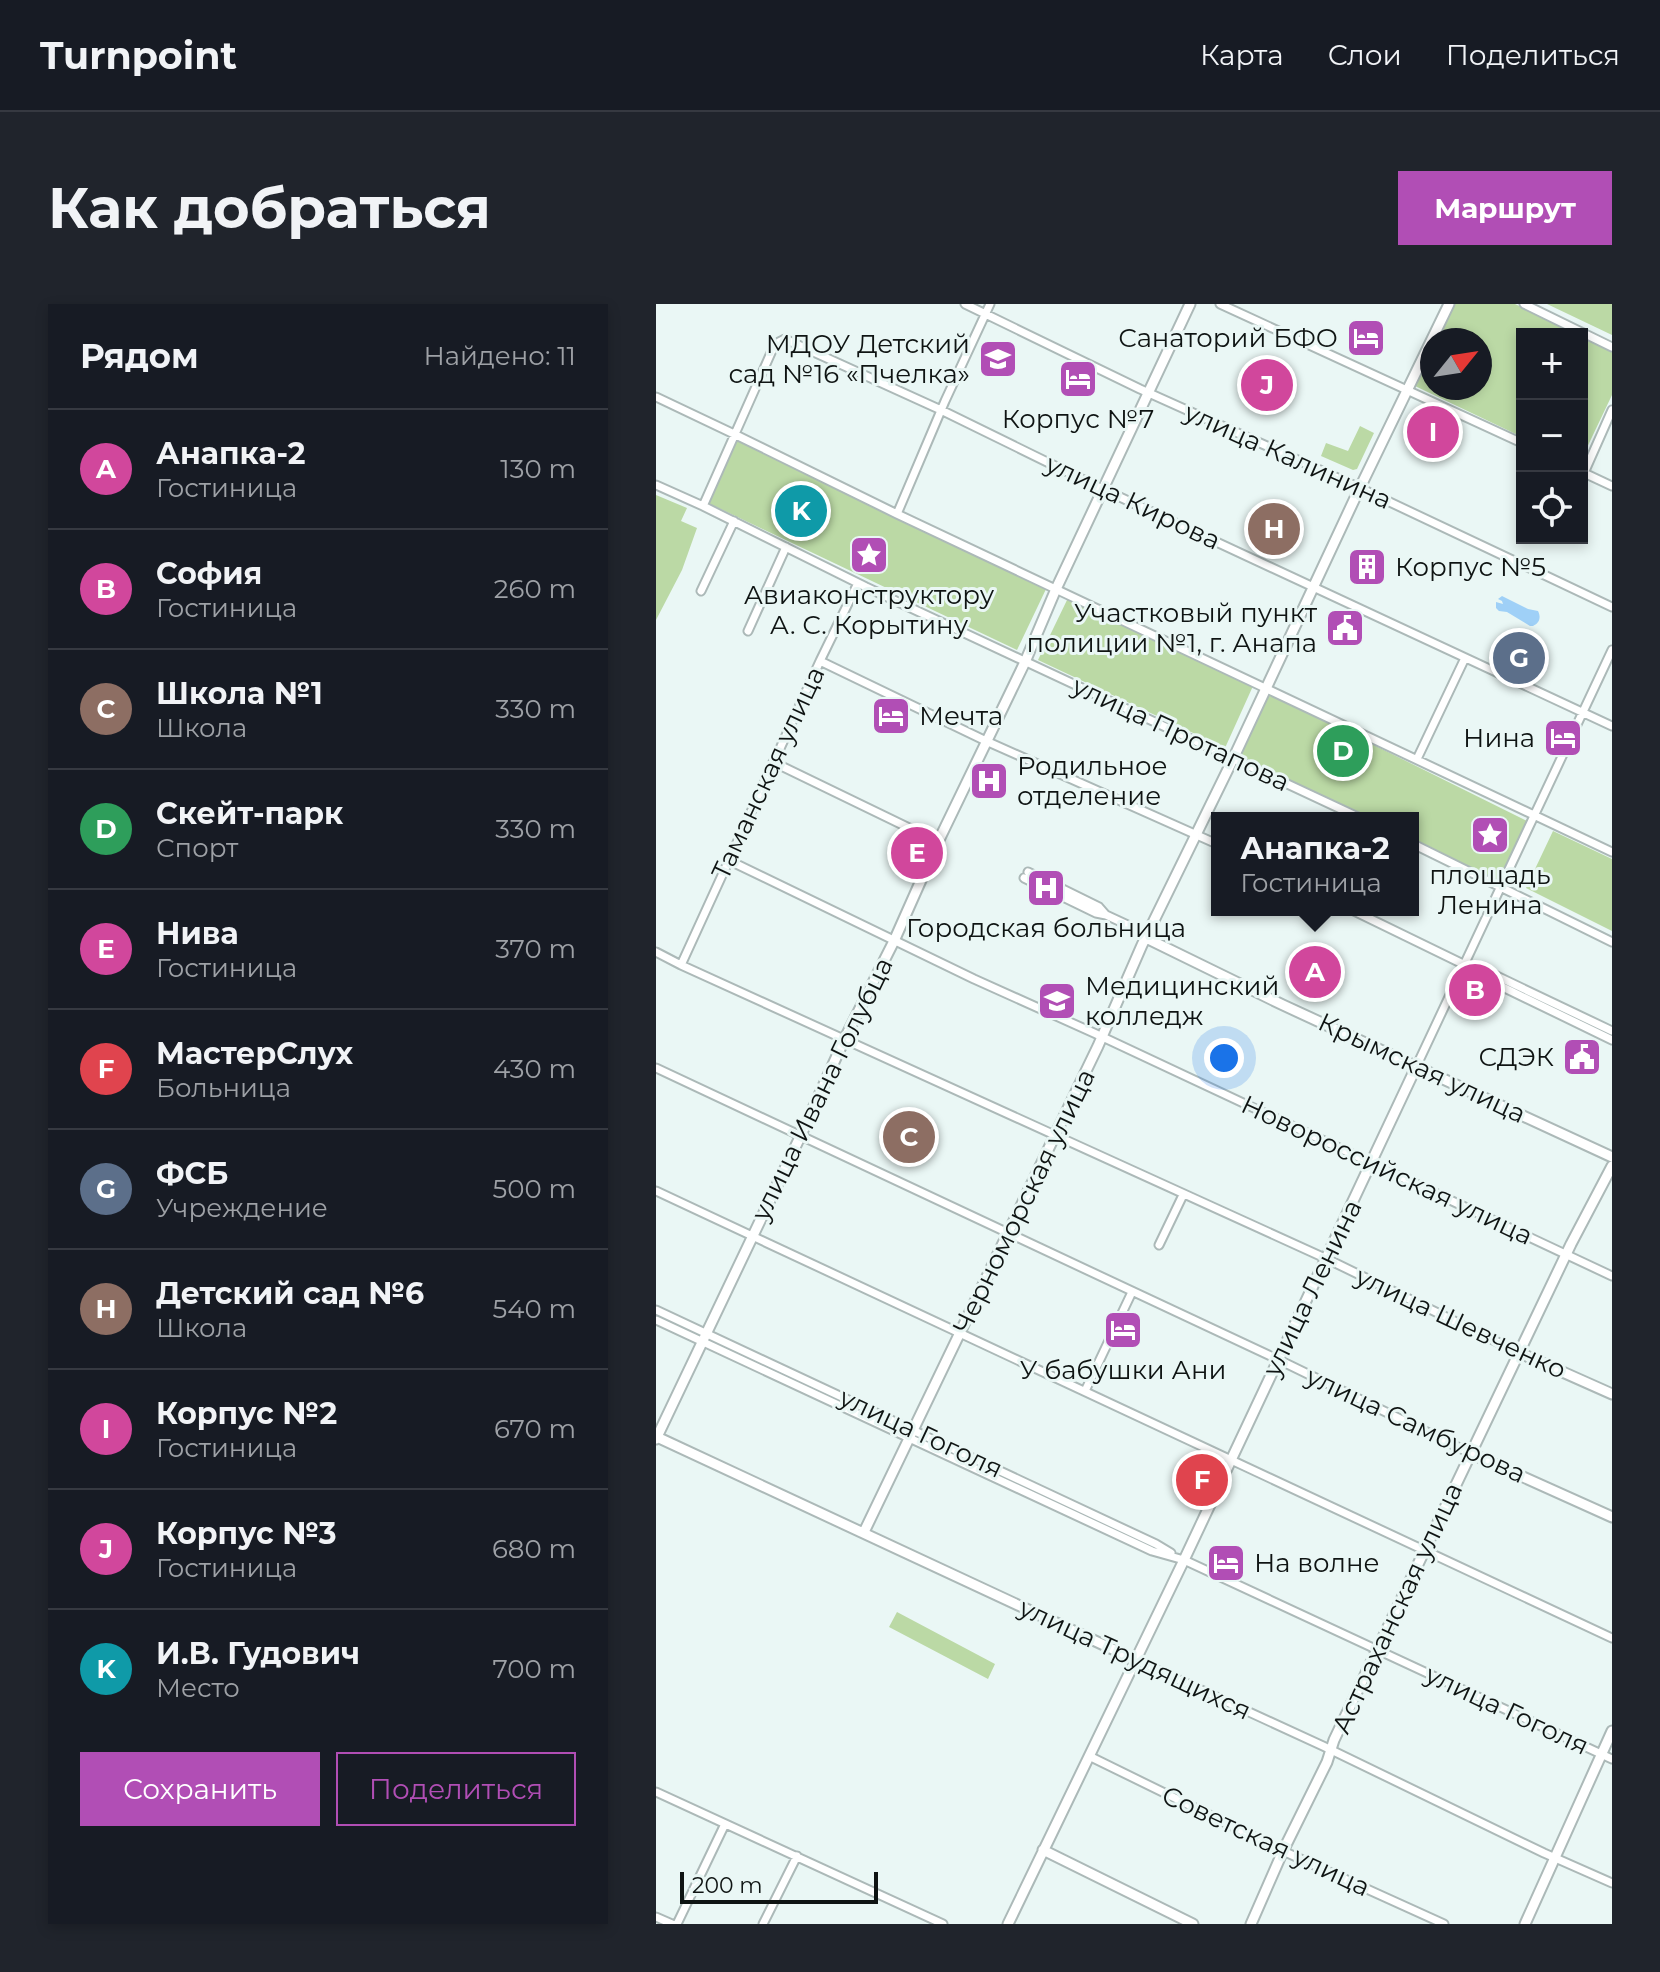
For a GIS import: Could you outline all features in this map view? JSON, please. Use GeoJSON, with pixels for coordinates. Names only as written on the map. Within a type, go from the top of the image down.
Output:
{"type":"FeatureCollection","features":[{"type":"Feature","properties":{"kind":"street","name":"улица Калинина"},"geometry":{"type":"LineString","coordinates":[[965,304],[1148,393],[1360,488],[1612,607]]}},
{"type":"Feature","properties":{"kind":"street"},"geometry":{"type":"LineString","coordinates":[[897,514],[990,304]]}},
{"type":"Feature","properties":{"kind":"street","name":"улица Ивана Голубца"},"geometry":{"type":"LineString","coordinates":[[656,1438],[894,941],[1190,304]]}},
{"type":"Feature","properties":{"kind":"street"},"geometry":{"type":"LineString","coordinates":[[1220,304],[1516,440]]}},
{"type":"Feature","properties":{"kind":"street","name":"Черноморская улица"},"geometry":{"type":"LineString","coordinates":[[864,1532],[1449,304]]}},
{"type":"Feature","properties":{"kind":"street"},"geometry":{"type":"LineString","coordinates":[[1524,304],[1612,347]]}},
{"type":"Feature","properties":{"kind":"street","name":"улица Кирова"},"geometry":{"type":"LineString","coordinates":[[734,434],[774,346],[785,339],[1612,726]]}},
{"type":"Feature","properties":{"kind":"street"},"geometry":{"type":"LineString","coordinates":[[656,397],[1612,852]]}},
{"type":"Feature","properties":{"kind":"street"},"geometry":{"type":"LineString","coordinates":[[1588,461],[1612,410]]}},
{"type":"Feature","properties":{"kind":"street"},"geometry":{"type":"LineString","coordinates":[[703,506],[734,434]]}},
{"type":"Feature","properties":{"kind":"street"},"geometry":{"type":"LineString","coordinates":[[1588,474],[1612,486]]}},
{"type":"Feature","properties":{"kind":"street","name":"улица Протапова"},"geometry":{"type":"LineString","coordinates":[[656,485],[1347,812]]}},
{"type":"Feature","properties":{"kind":"street"},"geometry":{"type":"LineString","coordinates":[[701,591],[734,521]]}},
{"type":"Feature","properties":{"kind":"street"},"geometry":{"type":"LineString","coordinates":[[748,631],[786,547]]}},
{"type":"Feature","properties":{"kind":"street","name":"Таманская улица"},"geometry":{"type":"LineString","coordinates":[[681,965],[858,583]]}},
{"type":"Feature","properties":{"kind":"street","name":"улица Ленина"},"geometry":{"type":"LineString","coordinates":[[1008,1924],[1327,1259],[1612,650]]}},
{"type":"Feature","properties":{"kind":"street"},"geometry":{"type":"LineString","coordinates":[[1417,759],[1465,658]]}},
{"type":"Feature","properties":{"kind":"street"},"geometry":{"type":"LineString","coordinates":[[820,661],[986,741],[1211,841]]}},
{"type":"Feature","properties":{"kind":"street"},"geometry":{"type":"LineString","coordinates":[[773,762],[938,842]]}},
{"type":"Feature","properties":{"kind":"street"},"geometry":{"type":"LineString","coordinates":[[1419,847],[1612,942]]}},
{"type":"Feature","properties":{"kind":"street","name":"Новороссийская улица"},"geometry":{"type":"LineString","coordinates":[[728,860],[894,941],[1612,1276]]}},
{"type":"Feature","properties":{"kind":"street","name":"Крымская улица"},"geometry":{"type":"LineString","coordinates":[[1026,875],[1099,907],[1106,915],[1283,1005],[1612,1157]]}},
{"type":"Feature","properties":{"kind":"street"},"geometry":{"type":"LineString","coordinates":[[1364,916],[1612,1040]]}},
{"type":"Feature","properties":{"kind":"street","name":"улица Шевченко"},"geometry":{"type":"LineString","coordinates":[[656,952],[1327,1259],[1612,1394]]}},
{"type":"Feature","properties":{"kind":"street"},"geometry":{"type":"LineString","coordinates":[[1465,965],[1482,969],[1612,1031]]}},
{"type":"Feature","properties":{"kind":"street","name":"улица Самбурова"},"geometry":{"type":"LineString","coordinates":[[656,1068],[1277,1359],[1470,1453],[1612,1517]]}},
{"type":"Feature","properties":{"kind":"street","name":"Астраханская улица"},"geometry":{"type":"LineString","coordinates":[[1251,1924],[1470,1453],[1612,1166]]}},
{"type":"Feature","properties":{"kind":"street"},"geometry":{"type":"LineString","coordinates":[[656,1191],[1612,1638]]}},
{"type":"Feature","properties":{"kind":"street"},"geometry":{"type":"LineString","coordinates":[[1159,1245],[1183,1195]]}},
{"type":"Feature","properties":{"kind":"street"},"geometry":{"type":"LineString","coordinates":[[1085,1391],[1132,1292]]}},
{"type":"Feature","properties":{"kind":"street","name":"улица Гоголя"},"geometry":{"type":"LineString","coordinates":[[656,1310],[705,1338]]}},
{"type":"Feature","properties":{"kind":"street","name":"улица Гоголя"},"geometry":{"type":"LineString","coordinates":[[656,1320],[705,1338],[1156,1544],[1184,1560],[1612,1759]]}},
{"type":"Feature","properties":{"kind":"street","name":"улица Трудящихся"},"geometry":{"type":"LineString","coordinates":[[656,1438],[864,1532],[1612,1883]]}},
{"type":"Feature","properties":{"kind":"street"},"geometry":{"type":"LineString","coordinates":[[1525,1924],[1612,1731]]}},
{"type":"Feature","properties":{"kind":"street","name":"Советская улица"},"geometry":{"type":"LineString","coordinates":[[1089,1756],[1283,1851],[1444,1924]]}},
{"type":"Feature","properties":{"kind":"street"},"geometry":{"type":"LineString","coordinates":[[656,1792],[943,1924]]}},
{"type":"Feature","properties":{"kind":"street"},"geometry":{"type":"LineString","coordinates":[[656,1917],[674,1924],[725,1824]]}},
{"type":"Feature","properties":{"kind":"street"},"geometry":{"type":"LineString","coordinates":[[1043,1850],[1193,1924]]}},
{"type":"Feature","properties":{"kind":"street"},"geometry":{"type":"LineString","coordinates":[[763,1924],[797,1856]]}},
{"type":"Feature","properties":{"kind":"green space"},"geometry":{"type":"Polygon","coordinates":[[[1455,304],[1515,304],[1565,328],[1516,328],[1516,434],[1444,400],[1492,400],[1492,328],[1443,328],[1455,304]]]}},
{"type":"Feature","properties":{"kind":"green space"},"geometry":{"type":"Polygon","coordinates":[[[1547,304],[1612,304],[1612,335],[1547,304]]]}},
{"type":"Feature","properties":{"kind":"green space"},"geometry":{"type":"Polygon","coordinates":[[[1588,339],[1612,350],[1612,395],[1588,445],[1588,339]]]}},
{"type":"Feature","properties":{"kind":"green space"},"geometry":{"type":"Polygon","coordinates":[[[1360,426],[1374,433],[1357,469],[1321,456],[1326,443],[1348,451],[1360,426]]]}},
{"type":"Feature","properties":{"kind":"green space"},"geometry":{"type":"Polygon","coordinates":[[[737,438],[1047,587],[1017,650],[708,503],[737,438]]]}},
{"type":"Feature","properties":{"kind":"green space"},"geometry":{"type":"Polygon","coordinates":[[[656,495],[687,508],[681,521],[697,528],[682,570],[656,620],[656,495]]]}},
{"type":"Feature","properties":{"kind":"green space"},"geometry":{"type":"Polygon","coordinates":[[[1068,598],[1253,686],[1225,748],[1038,660],[1068,598]]]}},
{"type":"Feature","properties":{"kind":"green space"},"geometry":{"type":"Polygon","coordinates":[[[1269,693],[1527,821],[1500,882],[1419,843],[1419,812],[1356,812],[1239,755],[1269,693]]]}},
{"type":"Feature","properties":{"kind":"green space"},"geometry":{"type":"Polygon","coordinates":[[[1553,831],[1612,859],[1612,931],[1526,888],[1553,831]]]}},
{"type":"Feature","properties":{"kind":"green space"},"geometry":{"type":"Polygon","coordinates":[[[897,1612],[995,1664],[988,1679],[889,1627],[897,1612]]]}},
{"type":"Feature","properties":{"kind":"water"},"geometry":{"type":"Polygon","coordinates":[[[1502,596],[1538,611],[1538,622],[1530,626],[1507,612],[1499,611],[1496,602],[1503,604],[1498,599],[1502,596]]]}},
{"type":"Feature","properties":{"kind":"place","name":"Санаторий БФО"},"geometry":{"type":"Point","coordinates":[1366,338]}},
{"type":"Feature","properties":{"kind":"place","name":"МДОУ Детский сад №16 «Пчелка»"},"geometry":{"type":"Point","coordinates":[998,359]}},
{"type":"Feature","properties":{"kind":"place","name":"Корпус №7"},"geometry":{"type":"Point","coordinates":[1078,379]}},
{"type":"Feature","properties":{"kind":"place","name":"Корпус №3"},"geometry":{"type":"Point","coordinates":[1267,385]}},
{"type":"Feature","properties":{"kind":"place","name":"Корпус №2"},"geometry":{"type":"Point","coordinates":[1433,432]}},
{"type":"Feature","properties":{"kind":"place","name":"И.В. Гудович"},"geometry":{"type":"Point","coordinates":[801,511]}},
{"type":"Feature","properties":{"kind":"place","name":"Детский сад №6"},"geometry":{"type":"Point","coordinates":[1274,529]}},
{"type":"Feature","properties":{"kind":"place","name":"Авиаконструктору А. С. Корытину"},"geometry":{"type":"Point","coordinates":[869,555]}},
{"type":"Feature","properties":{"kind":"place","name":"Корпус №5"},"geometry":{"type":"Point","coordinates":[1367,567]}},
{"type":"Feature","properties":{"kind":"place","name":"Участковый пункт полиции №1, г. Анапа"},"geometry":{"type":"Point","coordinates":[1345,628]}},
{"type":"Feature","properties":{"kind":"place","name":"ФСБ"},"geometry":{"type":"Point","coordinates":[1519,658]}},
{"type":"Feature","properties":{"kind":"place","name":"Мечта"},"geometry":{"type":"Point","coordinates":[891,716]}},
{"type":"Feature","properties":{"kind":"place","name":"Нина"},"geometry":{"type":"Point","coordinates":[1563,738]}},
{"type":"Feature","properties":{"kind":"place","name":"Скейт-парк"},"geometry":{"type":"Point","coordinates":[1343,751]}},
{"type":"Feature","properties":{"kind":"place","name":"Родильное отделение"},"geometry":{"type":"Point","coordinates":[989,781]}},
{"type":"Feature","properties":{"kind":"place","name":"площадь Ленина"},"geometry":{"type":"Point","coordinates":[1490,835]}},
{"type":"Feature","properties":{"kind":"place","name":"Нива"},"geometry":{"type":"Point","coordinates":[917,853]}},
{"type":"Feature","properties":{"kind":"place","name":"Городская больница"},"geometry":{"type":"Point","coordinates":[1046,888]}},
{"type":"Feature","properties":{"kind":"place","name":"Анапка-2"},"geometry":{"type":"Point","coordinates":[1315,972]}},
{"type":"Feature","properties":{"kind":"place","name":"София"},"geometry":{"type":"Point","coordinates":[1475,990]}},
{"type":"Feature","properties":{"kind":"place","name":"Медицинский колледж"},"geometry":{"type":"Point","coordinates":[1057,1001]}},
{"type":"Feature","properties":{"kind":"place","name":"СДЭК"},"geometry":{"type":"Point","coordinates":[1582,1057]}},
{"type":"Feature","properties":{"kind":"place","name":"Школа №1"},"geometry":{"type":"Point","coordinates":[909,1137]}},
{"type":"Feature","properties":{"kind":"place","name":"У бабушки Ани"},"geometry":{"type":"Point","coordinates":[1123,1330]}},
{"type":"Feature","properties":{"kind":"place","name":"МастерСлух"},"geometry":{"type":"Point","coordinates":[1202,1480]}},
{"type":"Feature","properties":{"kind":"place","name":"На волне"},"geometry":{"type":"Point","coordinates":[1226,1563]}}]}
